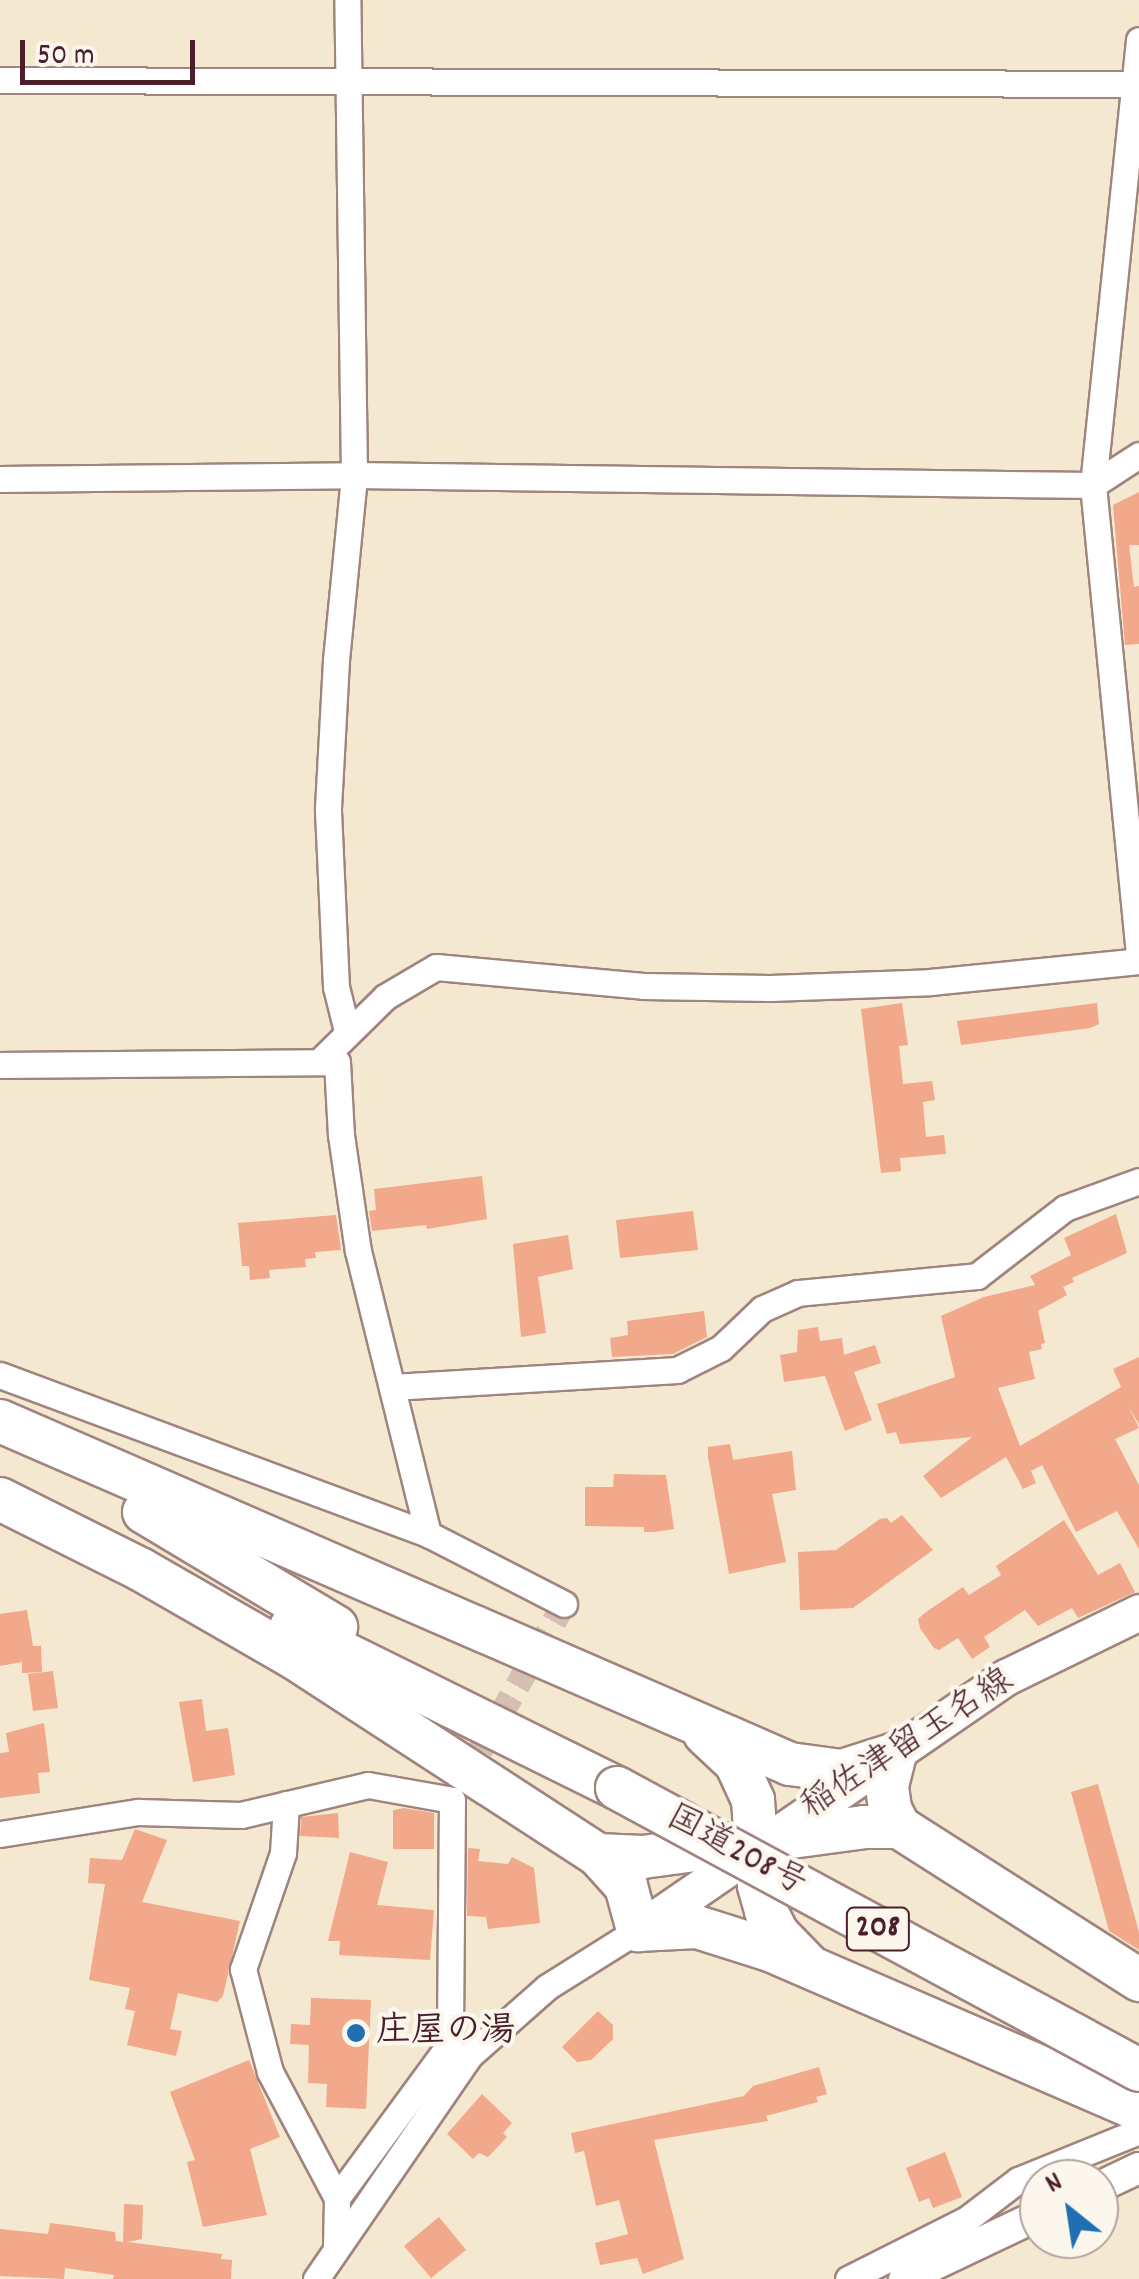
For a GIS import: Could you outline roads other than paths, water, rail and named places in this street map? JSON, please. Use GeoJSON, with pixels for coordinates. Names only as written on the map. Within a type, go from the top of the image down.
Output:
{"type":"FeatureCollection","features":[{"type":"Feature","properties":{"kind":"highway"},"geometry":{"type":"LineString","coordinates":[[0,1421],[396,1597],[790,1764],[842,1771],[895,1754],[888,1787],[890,1808],[914,1836],[1139,1980]]}},
{"type":"Feature","properties":{"kind":"highway","name":"国道208号"},"geometry":{"type":"LineString","coordinates":[[0,1440],[177,1529],[489,1723]]}},
{"type":"Feature","properties":{"kind":"highway","name":"国道208号"},"geometry":{"type":"LineString","coordinates":[[0,1484],[618,1788],[1139,2070]]}},
{"type":"Feature","properties":{"kind":"highway"},"geometry":{"type":"LineString","coordinates":[[0,1499],[140,1570],[293,1657],[598,1855],[626,1886],[638,1930],[697,1927],[808,1965],[1139,2110]]}},
{"type":"Feature","properties":{"kind":"highway"},"geometry":{"type":"LineString","coordinates":[[691,1720],[736,1763],[753,1800],[759,1886],[766,1912],[778,1933],[808,1965]]}},
{"type":"Feature","properties":{"kind":"highway"},"geometry":{"type":"LineString","coordinates":[[598,1855],[643,1857],[864,1827],[914,1836]]}},
{"type":"Feature","properties":{"kind":"main road","name":"稲佐津留玉名線"},"geometry":{"type":"LineString","coordinates":[[638,1930],[1006,1677],[1139,1612]]}},
{"type":"Feature","properties":{"kind":"street"},"geometry":{"type":"LineString","coordinates":[[347,1031],[336,987],[328,808],[336,660],[354,475],[348,0]]}},
{"type":"Feature","properties":{"kind":"street"},"geometry":{"type":"LineString","coordinates":[[322,1059],[385,997],[436,968],[643,986],[770,988],[930,982],[1139,959],[1093,485],[1139,40]]}},
{"type":"Feature","properties":{"kind":"street"},"geometry":{"type":"LineString","coordinates":[[0,80],[1134,84]]}},
{"type":"Feature","properties":{"kind":"street"},"geometry":{"type":"LineString","coordinates":[[0,478],[354,475],[1093,485],[1139,455]]}},
{"type":"Feature","properties":{"kind":"street"},"geometry":{"type":"LineString","coordinates":[[0,1065],[322,1059],[337,1062],[341,1135],[358,1251],[428,1534]]}},
{"type":"Feature","properties":{"kind":"street"},"geometry":{"type":"LineString","coordinates":[[392,1387],[677,1370],[721,1348],[762,1308],[798,1293],[977,1276],[1065,1208],[1139,1181]]}},
{"type":"Feature","properties":{"kind":"street"},"geometry":{"type":"LineString","coordinates":[[0,1375],[428,1534],[564,1604]]}},
{"type":"Feature","properties":{"kind":"street"},"geometry":{"type":"LineString","coordinates":[[0,1834],[138,1812],[207,1818],[368,1785],[452,1800],[450,2044],[337,2198]]}},
{"type":"Feature","properties":{"kind":"street"},"geometry":{"type":"LineString","coordinates":[[286,1804],[284,1852],[242,1969],[270,2072],[337,2198],[336,2244]]}},
{"type":"Feature","properties":{"kind":"street"},"geometry":{"type":"LineString","coordinates":[[316,2279],[336,2244],[470,2055],[547,1988],[638,1930]]}},
{"type":"Feature","properties":{"kind":"street"},"geometry":{"type":"LineString","coordinates":[[848,2279],[967,2219],[1018,2180],[1139,2131]]}},
{"type":"Feature","properties":{"kind":"street"},"geometry":{"type":"LineString","coordinates":[[904,2279],[1019,2224]]}},
{"type":"Feature","properties":{"kind":"tunnel"},"geometry":{"type":"LineString","coordinates":[[462,1782],[564,1604]]}},
{"type":"Feature","properties":{"kind":"place","name":"庄屋の湯"},"geometry":{"type":"Point","coordinates":[356,2033]}}]}
